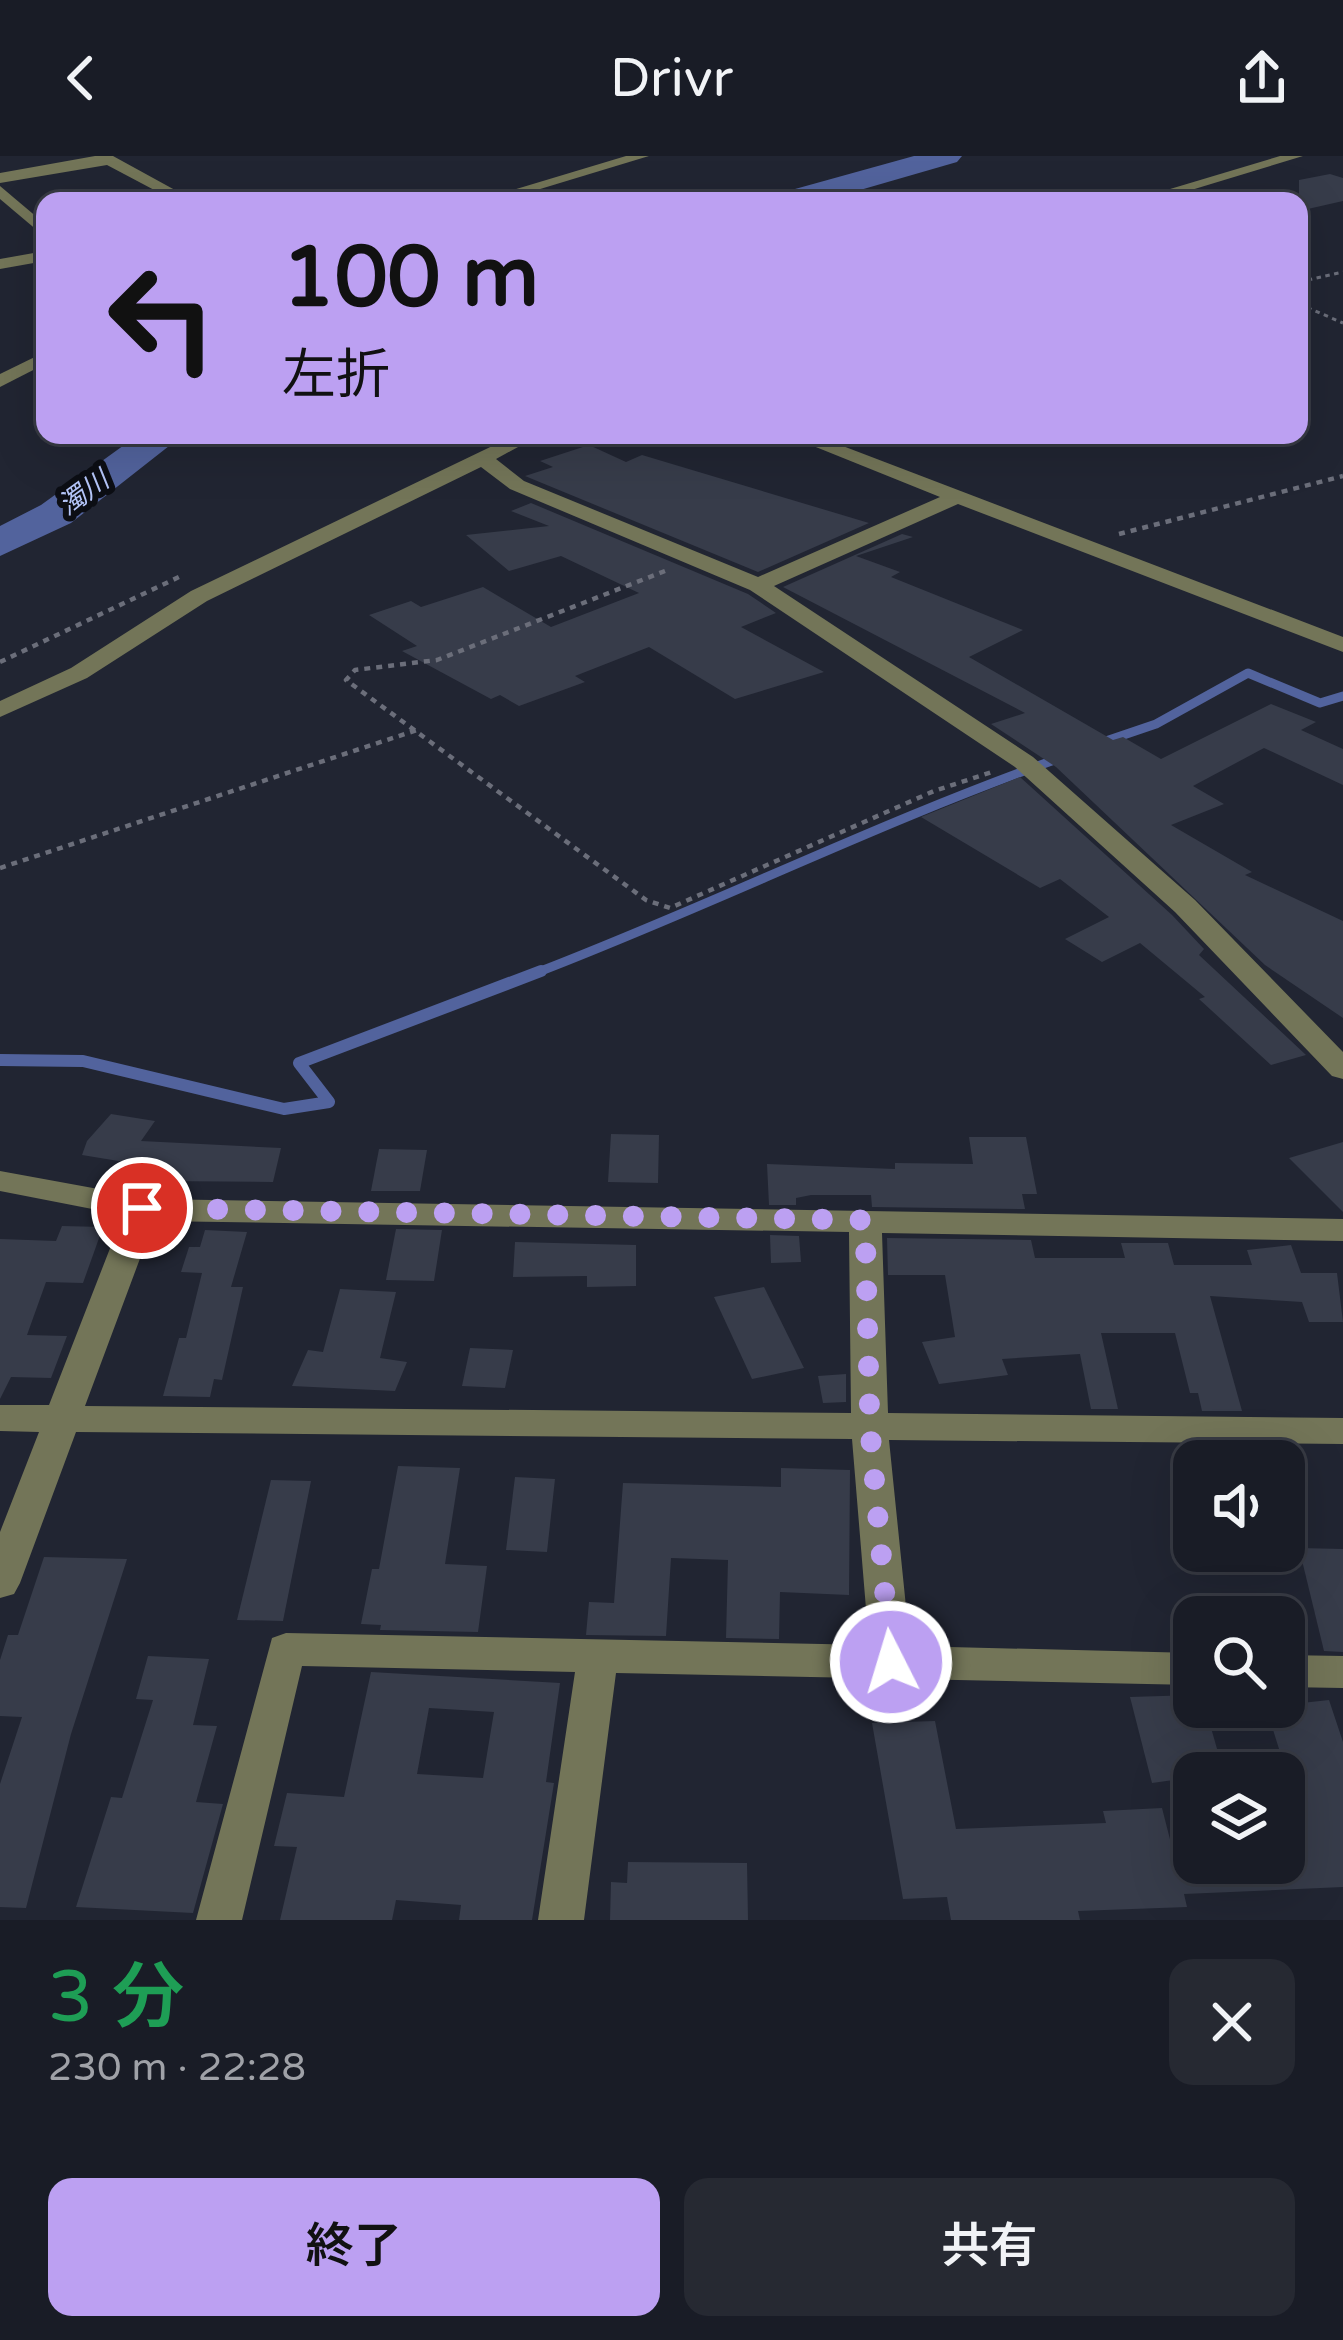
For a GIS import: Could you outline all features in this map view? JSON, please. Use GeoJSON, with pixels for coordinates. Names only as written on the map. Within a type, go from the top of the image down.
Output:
{"type":"FeatureCollection","features":[{"type":"Feature","properties":{"kind":"street"},"geometry":{"type":"LineString","coordinates":[[516,192],[642,156]]}},
{"type":"Feature","properties":{"kind":"street"},"geometry":{"type":"LineString","coordinates":[[1170,192],[1296,156]]}},
{"type":"Feature","properties":{"kind":"street"},"geometry":{"type":"LineString","coordinates":[[0,178],[108,158],[170,192]]}},
{"type":"Feature","properties":{"kind":"street"},"geometry":{"type":"LineString","coordinates":[[0,191],[36,224]]}},
{"type":"Feature","properties":{"kind":"street"},"geometry":{"type":"LineString","coordinates":[[0,264],[36,258]]}},
{"type":"Feature","properties":{"kind":"street"},"geometry":{"type":"LineString","coordinates":[[0,381],[36,361]]}},
{"type":"Feature","properties":{"kind":"street"},"geometry":{"type":"LineString","coordinates":[[0,710],[79,673],[199,596],[511,444]]}},
{"type":"Feature","properties":{"kind":"street"},"geometry":{"type":"LineString","coordinates":[[820,444],[1343,645]]}},
{"type":"Feature","properties":{"kind":"street"},"geometry":{"type":"LineString","coordinates":[[482,458],[517,485],[758,585],[1024,762],[1185,906],[1339,1060]]}},
{"type":"Feature","properties":{"kind":"street"},"geometry":{"type":"LineString","coordinates":[[758,585],[958,497]]}},
{"type":"Feature","properties":{"kind":"street"},"geometry":{"type":"LineString","coordinates":[[0,1181],[142,1208],[1343,1230]]}},
{"type":"Feature","properties":{"kind":"street"},"geometry":{"type":"LineString","coordinates":[[0,1582],[142,1208]]}},
{"type":"Feature","properties":{"kind":"street"},"geometry":{"type":"LineString","coordinates":[[865,1220],[870,1430],[891,1662]]}},
{"type":"Feature","properties":{"kind":"street"},"geometry":{"type":"LineString","coordinates":[[0,1418],[1343,1431]]}},
{"type":"Feature","properties":{"kind":"street"},"geometry":{"type":"LineString","coordinates":[[219,1920],[286,1649],[1173,1669]]}},
{"type":"Feature","properties":{"kind":"street"},"geometry":{"type":"LineString","coordinates":[[561,1920],[597,1659]]}},
{"type":"Feature","properties":{"kind":"street"},"geometry":{"type":"LineString","coordinates":[[1305,1671],[1343,1672]]}},
{"type":"Feature","properties":{"kind":"path"},"geometry":{"type":"LineString","coordinates":[[1308,279],[1343,272]]}},
{"type":"Feature","properties":{"kind":"path"},"geometry":{"type":"LineString","coordinates":[[1308,308],[1343,323]]}},
{"type":"Feature","properties":{"kind":"path"},"geometry":{"type":"LineString","coordinates":[[1080,544],[1343,476]]}},
{"type":"Feature","properties":{"kind":"path"},"geometry":{"type":"LineString","coordinates":[[696,560],[520,632],[437,660],[355,670],[346,680],[646,900],[670,908],[772,869],[934,791],[1024,762]]}},
{"type":"Feature","properties":{"kind":"path"},"geometry":{"type":"LineString","coordinates":[[0,662],[191,574]]}},
{"type":"Feature","properties":{"kind":"path"},"geometry":{"type":"LineString","coordinates":[[0,868],[417,730]]}},
{"type":"Feature","properties":{"kind":"building"},"geometry":{"type":"Polygon","coordinates":[[[1330,174],[1343,178],[1343,201],[1308,209],[1308,192],[1299,192],[1299,180],[1330,174]]]}},
{"type":"Feature","properties":{"kind":"building"},"geometry":{"type":"Polygon","coordinates":[[[589,445],[626,462],[642,455],[869,523],[758,572],[525,476],[553,467],[540,461],[589,445]]]}},
{"type":"Feature","properties":{"kind":"building"},"geometry":{"type":"Polygon","coordinates":[[[531,503],[748,594],[776,613],[741,627],[824,672],[735,699],[649,647],[575,676],[585,682],[519,706],[500,695],[491,699],[402,651],[417,646],[369,615],[411,601],[421,607],[483,587],[551,627],[639,593],[561,556],[509,571],[466,535],[549,526],[511,511],[531,503]]]}},
{"type":"Feature","properties":{"kind":"building"},"geometry":{"type":"Polygon","coordinates":[[[902,534],[913,537],[856,556],[900,572],[891,577],[1023,630],[969,657],[1113,740],[1123,737],[1161,759],[1271,704],[1316,722],[1301,730],[1343,749],[1343,785],[1264,748],[1193,786],[1224,804],[1171,825],[1252,872],[1245,875],[1343,921],[1343,1018],[1265,965],[1056,767],[991,724],[1025,713],[783,587],[902,534]]]}},
{"type":"Feature","properties":{"kind":"building"},"geometry":{"type":"Polygon","coordinates":[[[1020,777],[1172,915],[1204,949],[1199,955],[1306,1055],[1271,1065],[1199,999],[1205,997],[1140,943],[1102,962],[1065,939],[1109,917],[1060,879],[1040,888],[921,817],[1020,777]]]}},
{"type":"Feature","properties":{"kind":"building"},"geometry":{"type":"Polygon","coordinates":[[[111,1114],[155,1121],[141,1141],[281,1148],[273,1182],[157,1181],[161,1168],[82,1155],[87,1141],[111,1114]]]}},
{"type":"Feature","properties":{"kind":"building"},"geometry":{"type":"Polygon","coordinates":[[[611,1134],[659,1135],[658,1183],[608,1182],[611,1134]]]}},
{"type":"Feature","properties":{"kind":"building"},"geometry":{"type":"Polygon","coordinates":[[[969,1137],[1026,1137],[1037,1194],[1022,1194],[1025,1209],[872,1207],[871,1195],[811,1195],[796,1198],[796,1205],[769,1205],[767,1164],[895,1169],[895,1163],[973,1164],[969,1137]]]}},
{"type":"Feature","properties":{"kind":"building"},"geometry":{"type":"Polygon","coordinates":[[[1343,1142],[1343,1212],[1289,1158],[1343,1142]]]}},
{"type":"Feature","properties":{"kind":"building"},"geometry":{"type":"Polygon","coordinates":[[[379,1149],[427,1150],[420,1191],[371,1191],[379,1149]]]}},
{"type":"Feature","properties":{"kind":"building"},"geometry":{"type":"Polygon","coordinates":[[[62,1226],[103,1227],[83,1283],[46,1282],[27,1335],[67,1336],[51,1378],[11,1377],[0,1399],[0,1239],[56,1241],[62,1226]]]}},
{"type":"Feature","properties":{"kind":"building"},"geometry":{"type":"Polygon","coordinates":[[[396,1229],[442,1230],[434,1281],[386,1280],[396,1229]]]}},
{"type":"Feature","properties":{"kind":"building"},"geometry":{"type":"Polygon","coordinates":[[[205,1230],[247,1232],[231,1287],[243,1287],[222,1380],[214,1379],[210,1397],[163,1396],[179,1338],[186,1338],[202,1273],[181,1272],[189,1247],[200,1247],[205,1230]]]}},
{"type":"Feature","properties":{"kind":"building"},"geometry":{"type":"Polygon","coordinates":[[[770,1235],[799,1236],[801,1262],[771,1263],[770,1235]]]}},
{"type":"Feature","properties":{"kind":"building"},"geometry":{"type":"Polygon","coordinates":[[[887,1238],[1031,1240],[1035,1258],[1125,1258],[1121,1243],[1168,1243],[1174,1265],[1252,1265],[1247,1250],[1291,1245],[1301,1273],[1337,1273],[1343,1322],[1309,1322],[1302,1302],[1210,1296],[1242,1411],[1202,1411],[1198,1393],[1190,1393],[1175,1333],[1101,1333],[1118,1409],[1091,1409],[1080,1354],[1002,1359],[1008,1375],[939,1384],[922,1342],[955,1337],[945,1275],[888,1275],[887,1238]]]}},
{"type":"Feature","properties":{"kind":"building"},"geometry":{"type":"Polygon","coordinates":[[[515,1242],[636,1245],[636,1286],[587,1287],[587,1276],[513,1277],[515,1242]]]}},
{"type":"Feature","properties":{"kind":"building"},"geometry":{"type":"Polygon","coordinates":[[[764,1287],[804,1368],[752,1379],[714,1297],[764,1287]]]}},
{"type":"Feature","properties":{"kind":"building"},"geometry":{"type":"Polygon","coordinates":[[[340,1289],[396,1292],[380,1358],[407,1362],[395,1391],[292,1386],[308,1350],[323,1352],[340,1289]]]}},
{"type":"Feature","properties":{"kind":"building"},"geometry":{"type":"Polygon","coordinates":[[[470,1348],[513,1350],[505,1388],[462,1386],[470,1348]]]}},
{"type":"Feature","properties":{"kind":"building"},"geometry":{"type":"Polygon","coordinates":[[[846,1374],[846,1402],[823,1403],[818,1376],[846,1374]]]}},
{"type":"Feature","properties":{"kind":"building"},"geometry":{"type":"Polygon","coordinates":[[[398,1466],[460,1468],[445,1564],[487,1566],[478,1632],[380,1630],[381,1625],[361,1624],[372,1569],[379,1569],[398,1466]]]}},
{"type":"Feature","properties":{"kind":"building"},"geometry":{"type":"Polygon","coordinates":[[[781,1468],[850,1470],[849,1595],[780,1592],[779,1639],[726,1638],[728,1560],[671,1558],[666,1636],[586,1635],[589,1602],[614,1603],[623,1483],[781,1487],[781,1468]]]}},
{"type":"Feature","properties":{"kind":"building"},"geometry":{"type":"Polygon","coordinates":[[[515,1477],[555,1479],[547,1552],[506,1550],[515,1477]]]}},
{"type":"Feature","properties":{"kind":"building"},"geometry":{"type":"Polygon","coordinates":[[[271,1480],[311,1481],[283,1621],[237,1620],[271,1480]]]}},
{"type":"Feature","properties":{"kind":"building"},"geometry":{"type":"Polygon","coordinates":[[[1305,1548],[1343,1549],[1343,1652],[1324,1651],[1305,1572],[1305,1548]]]}},
{"type":"Feature","properties":{"kind":"building"},"geometry":{"type":"Polygon","coordinates":[[[44,1557],[127,1559],[71,1734],[26,1908],[0,1907],[0,1784],[22,1717],[0,1716],[0,1660],[8,1635],[18,1635],[44,1557]]]}},
{"type":"Feature","properties":{"kind":"building"},"geometry":{"type":"Polygon","coordinates":[[[148,1656],[209,1659],[193,1725],[217,1726],[196,1802],[223,1804],[193,1913],[76,1907],[111,1797],[122,1798],[153,1700],[136,1699],[148,1656]]]}},
{"type":"Feature","properties":{"kind":"building"},"geometry":{"type":"Polygon","coordinates":[[[371,1672],[560,1683],[546,1782],[554,1783],[532,1920],[459,1920],[461,1905],[396,1900],[392,1920],[280,1920],[297,1847],[274,1846],[287,1793],[344,1797],[371,1672]],[[429,1708],[417,1774],[483,1778],[494,1712],[429,1708]]]}},
{"type":"Feature","properties":{"kind":"building"},"geometry":{"type":"Polygon","coordinates":[[[1173,1696],[1173,1728],[1211,1728],[1218,1752],[1173,1752],[1173,1780],[1152,1783],[1130,1697],[1173,1696]]]}},
{"type":"Feature","properties":{"kind":"building"},"geometry":{"type":"Polygon","coordinates":[[[1329,1700],[1343,1742],[1343,1887],[1184,1894],[1187,1907],[1078,1911],[1080,1920],[951,1920],[947,1897],[903,1899],[872,1723],[935,1721],[956,1829],[1106,1823],[1103,1811],[1162,1808],[1173,1851],[1173,1884],[1305,1884],[1305,1752],[1280,1752],[1273,1728],[1305,1728],[1305,1703],[1329,1700]]]}},
{"type":"Feature","properties":{"kind":"building"},"geometry":{"type":"Polygon","coordinates":[[[628,1862],[747,1863],[748,1920],[610,1920],[611,1882],[627,1883],[628,1862]]]}},
{"type":"Feature","properties":{"kind":"waterway","name":"濁川"},"geometry":{"type":"LineString","coordinates":[[820,192],[947,156]]}},
{"type":"Feature","properties":{"kind":"waterway","name":"濁川"},"geometry":{"type":"LineString","coordinates":[[0,543],[56,514],[151,444]]}},
{"type":"Feature","properties":{"kind":"waterway"},"geometry":{"type":"LineString","coordinates":[[1100,743],[1156,724],[1248,673],[1320,703],[1343,696]]}},
{"type":"Feature","properties":{"kind":"waterway"},"geometry":{"type":"LineString","coordinates":[[533,974],[1060,758]]}},
{"type":"Feature","properties":{"kind":"waterway"},"geometry":{"type":"LineString","coordinates":[[0,1060],[83,1061],[284,1109],[329,1102],[299,1063],[541,971]]}},
{"type":"Feature","properties":{"kind":"route"},"geometry":{"type":"LineString","coordinates":[[142,1208],[865,1220],[870,1430],[891,1662]]}}]}
